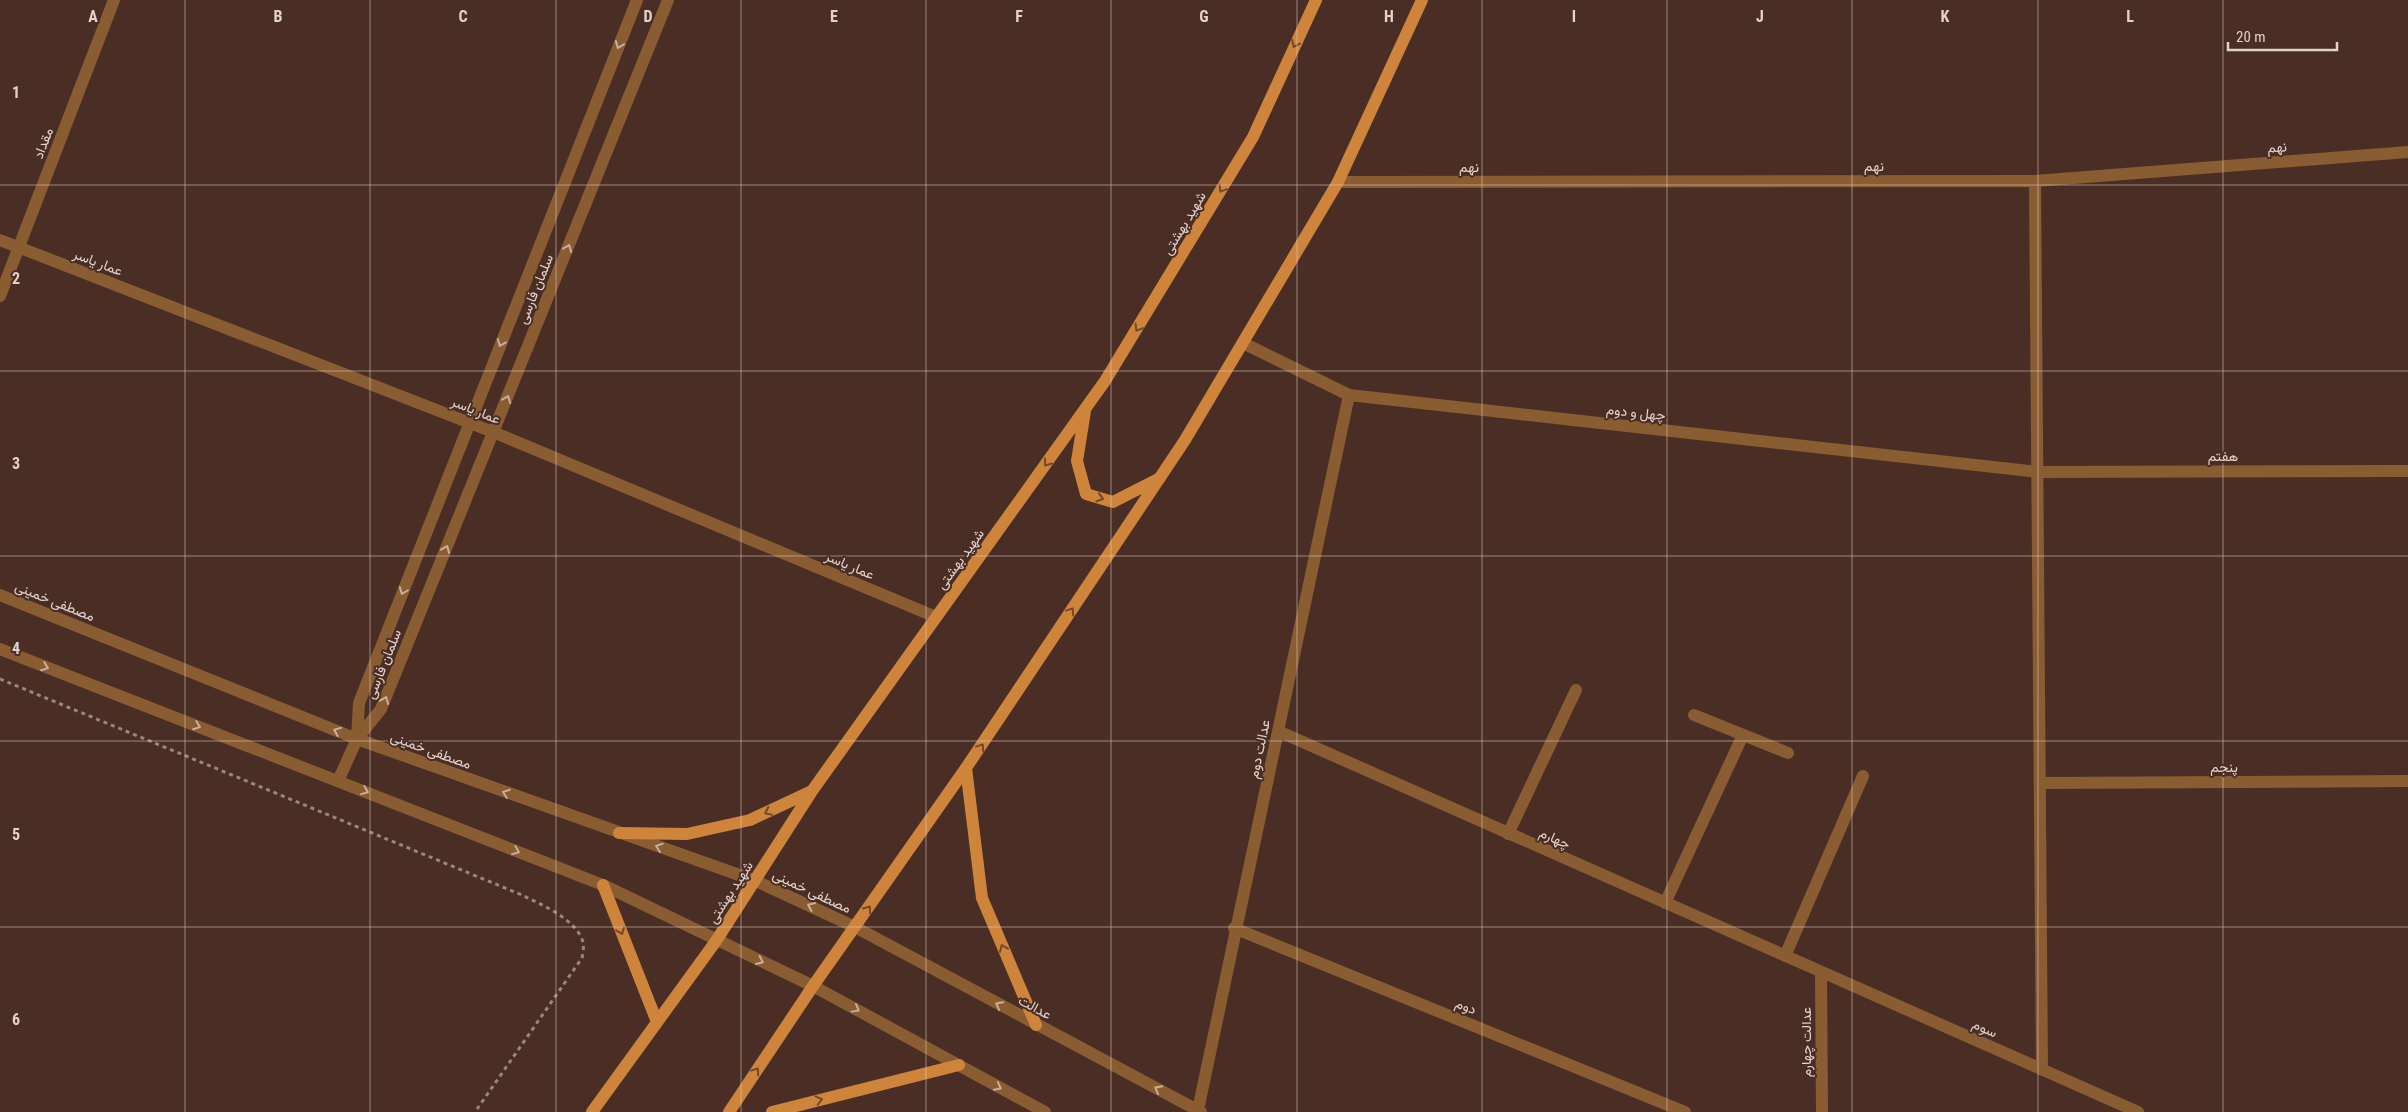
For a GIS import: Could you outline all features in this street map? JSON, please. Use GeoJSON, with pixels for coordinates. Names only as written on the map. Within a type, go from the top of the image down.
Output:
{"type":"FeatureCollection","features":[{"type":"Feature","properties":{"kind":"main road","name":"شهید بهشتی"},"geometry":{"type":"LineString","coordinates":[[592,1112],[716,940],[756,881],[812,791],[1105,381],[1253,137],[1316,0]]}},
{"type":"Feature","properties":{"kind":"main road"},"geometry":{"type":"LineString","coordinates":[[729,1112],[813,986],[966,768],[1160,477],[1243,343],[1338,182],[1422,0]]}},
{"type":"Feature","properties":{"kind":"main road"},"geometry":{"type":"LineString","coordinates":[[1086,409],[1077,461],[1086,494],[1113,502],[1160,477]]}},
{"type":"Feature","properties":{"kind":"main road"},"geometry":{"type":"LineString","coordinates":[[966,768],[982,898],[1036,1025]]}},
{"type":"Feature","properties":{"kind":"main road"},"geometry":{"type":"LineString","coordinates":[[619,833],[687,834],[750,820],[812,791]]}},
{"type":"Feature","properties":{"kind":"main road"},"geometry":{"type":"LineString","coordinates":[[603,885],[657,1022]]}},
{"type":"Feature","properties":{"kind":"main road"},"geometry":{"type":"LineString","coordinates":[[772,1112],[959,1066]]}},
{"type":"Feature","properties":{"kind":"street","name":"مقداد"},"geometry":{"type":"LineString","coordinates":[[0,296],[114,0]]}},
{"type":"Feature","properties":{"kind":"street","name":"سلمان فارسی"},"geometry":{"type":"LineString","coordinates":[[357,739],[359,703],[637,0]]}},
{"type":"Feature","properties":{"kind":"street","name":"سلمان فارسی"},"geometry":{"type":"LineString","coordinates":[[357,739],[381,709],[668,0]]}},
{"type":"Feature","properties":{"kind":"street","name":"نهم"},"geometry":{"type":"LineString","coordinates":[[1338,182],[2035,181],[2408,152]]}},
{"type":"Feature","properties":{"kind":"street"},"geometry":{"type":"LineString","coordinates":[[2035,181],[2042,1070]]}},
{"type":"Feature","properties":{"kind":"street","name":"عمار یاسر"},"geometry":{"type":"LineString","coordinates":[[0,240],[493,432],[936,617]]}},
{"type":"Feature","properties":{"kind":"street","name":"چهل و دوم"},"geometry":{"type":"LineString","coordinates":[[1243,343],[1349,395],[2038,472]]}},
{"type":"Feature","properties":{"kind":"street","name":"عدالت دوم"},"geometry":{"type":"LineString","coordinates":[[1200,1111],[1234,928],[1349,395]]}},
{"type":"Feature","properties":{"kind":"street","name":"هفتم"},"geometry":{"type":"LineString","coordinates":[[2038,472],[2408,471]]}},
{"type":"Feature","properties":{"kind":"street","name":"مصطفی خمینی"},"geometry":{"type":"LineString","coordinates":[[0,595],[357,739],[756,881],[855,927]]}},
{"type":"Feature","properties":{"kind":"street"},"geometry":{"type":"LineString","coordinates":[[0,649],[603,885],[813,986],[1045,1112]]}},
{"type":"Feature","properties":{"kind":"street"},"geometry":{"type":"LineString","coordinates":[[1508,834],[1576,690]]}},
{"type":"Feature","properties":{"kind":"street"},"geometry":{"type":"LineString","coordinates":[[1694,715],[1788,753]]}},
{"type":"Feature","properties":{"kind":"street","name":"چهارم"},"geometry":{"type":"LineString","coordinates":[[1278,731],[1820,972]]}},
{"type":"Feature","properties":{"kind":"street"},"geometry":{"type":"LineString","coordinates":[[1665,903],[1743,735]]}},
{"type":"Feature","properties":{"kind":"street"},"geometry":{"type":"LineString","coordinates":[[338,781],[357,739]]}},
{"type":"Feature","properties":{"kind":"street"},"geometry":{"type":"LineString","coordinates":[[1785,956],[1863,776]]}},
{"type":"Feature","properties":{"kind":"street","name":"پنجم"},"geometry":{"type":"LineString","coordinates":[[2041,783],[2408,781]]}},
{"type":"Feature","properties":{"kind":"street","name":"عدالت"},"geometry":{"type":"LineString","coordinates":[[855,927],[1200,1111]]}},
{"type":"Feature","properties":{"kind":"street","name":"دوم"},"geometry":{"type":"LineString","coordinates":[[1234,928],[1686,1112]]}},
{"type":"Feature","properties":{"kind":"street","name":"سوم"},"geometry":{"type":"LineString","coordinates":[[1820,972],[2138,1112]]}},
{"type":"Feature","properties":{"kind":"street","name":"عدالت چهارم"},"geometry":{"type":"LineString","coordinates":[[1820,972],[1822,1112]]}},
{"type":"Feature","properties":{"kind":"path"},"geometry":{"type":"LineString","coordinates":[[0,679],[522,895],[568,922],[584,944],[582,958],[475,1112]]}}]}
